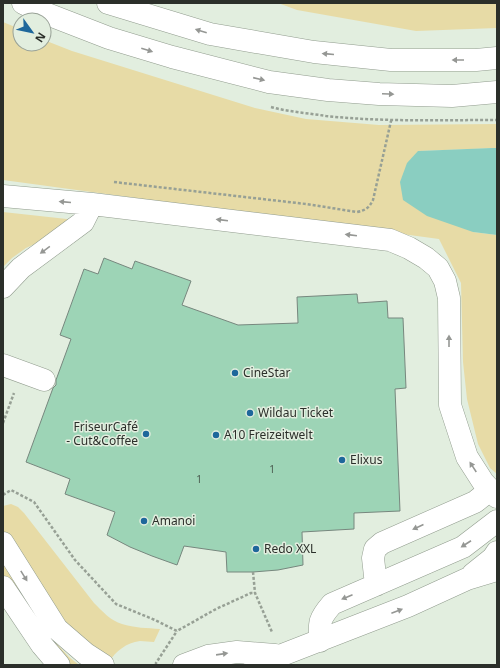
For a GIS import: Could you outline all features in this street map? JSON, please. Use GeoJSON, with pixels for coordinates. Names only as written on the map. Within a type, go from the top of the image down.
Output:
{"type":"FeatureCollection","features":[{"type":"Feature","properties":{"kind":"street"},"geometry":{"type":"LineString","coordinates":[[23,3],[42,12],[110,38],[172,57],[269,82],[328,90],[379,94],[452,96],[497,92]]}},
{"type":"Feature","properties":{"kind":"street"},"geometry":{"type":"LineString","coordinates":[[108,3],[210,34],[314,52],[391,60],[476,60],[497,58]]}},
{"type":"Feature","properties":{"kind":"street"},"geometry":{"type":"LineString","coordinates":[[3,196],[92,204],[390,240],[409,248],[426,258],[438,268],[445,281],[449,298],[450,405],[467,457],[483,482],[494,494],[382,543],[375,549],[373,558],[376,585]]}},
{"type":"Feature","properties":{"kind":"street"},"geometry":{"type":"LineString","coordinates":[[3,287],[21,268],[83,222],[92,204]]}},
{"type":"Feature","properties":{"kind":"street"},"geometry":{"type":"LineString","coordinates":[[13,369],[44,380]]}},
{"type":"Feature","properties":{"kind":"street"},"geometry":{"type":"LineString","coordinates":[[320,641],[319,622],[332,604],[463,547],[497,522]]}},
{"type":"Feature","properties":{"kind":"street"},"geometry":{"type":"LineString","coordinates":[[4,546],[57,629],[86,654],[103,665]]}},
{"type":"Feature","properties":{"kind":"street"},"geometry":{"type":"LineString","coordinates":[[467,579],[493,558],[497,552]]}},
{"type":"Feature","properties":{"kind":"street"},"geometry":{"type":"LineString","coordinates":[[255,665],[276,660],[408,606],[467,579],[497,570]]}},
{"type":"Feature","properties":{"kind":"street"},"geometry":{"type":"LineString","coordinates":[[3,587],[42,645],[59,665]]}},
{"type":"Feature","properties":{"kind":"street"},"geometry":{"type":"LineString","coordinates":[[184,665],[208,656],[237,652],[276,660]]}},
{"type":"Feature","properties":{"kind":"path"},"geometry":{"type":"LineString","coordinates":[[92,204],[100,183],[108,181],[306,204],[357,212],[363,211],[370,207],[373,200],[391,121]]}},
{"type":"Feature","properties":{"kind":"path"},"geometry":{"type":"LineString","coordinates":[[3,423],[13,369]]}},
{"type":"Feature","properties":{"kind":"path"},"geometry":{"type":"LineString","coordinates":[[3,491],[4,495],[11,490],[34,502],[75,560],[116,604],[177,631]]}},
{"type":"Feature","properties":{"kind":"path"},"geometry":{"type":"LineString","coordinates":[[253,572],[254,593],[276,660]]}},
{"type":"Feature","properties":{"kind":"path"},"geometry":{"type":"LineString","coordinates":[[156,664],[177,631],[216,609],[254,593]]}},
{"type":"Feature","properties":{"kind":"shaded area"},"geometry":{"type":"Polygon","coordinates":[[[278,3],[497,3],[497,28],[416,31],[297,10],[278,3]]]}},
{"type":"Feature","properties":{"kind":"shaded area"},"geometry":{"type":"Polygon","coordinates":[[[3,22],[12,26],[12,52],[52,52],[52,43],[72,51],[255,108],[306,119],[379,125],[497,124],[497,148],[418,151],[473,232],[497,235],[497,474],[490,468],[478,444],[467,399],[463,362],[461,283],[439,239],[3,180],[3,22]]]}},
{"type":"Feature","properties":{"kind":"shaded area"},"geometry":{"type":"Polygon","coordinates":[[[3,212],[76,220],[59,233],[26,248],[12,258],[3,267],[3,212]]]}},
{"type":"Feature","properties":{"kind":"shaded area"},"geometry":{"type":"Polygon","coordinates":[[[11,504],[18,507],[24,513],[100,609],[118,623],[136,627],[160,629],[154,642],[140,641],[130,644],[118,651],[109,662],[67,630],[3,531],[3,506],[11,504]]]}},
{"type":"Feature","properties":{"kind":"shaded area"},"geometry":{"type":"Polygon","coordinates":[[[3,564],[11,572],[47,631],[69,657],[79,665],[66,665],[43,639],[3,575],[3,564]]]}},
{"type":"Feature","properties":{"kind":"water"},"geometry":{"type":"Polygon","coordinates":[[[497,148],[497,235],[473,232],[427,216],[403,200],[400,182],[407,163],[418,151],[497,148]]]}},
{"type":"Feature","properties":{"kind":"building","name":"A10 Freizeitwelt"},"geometry":{"type":"Polygon","coordinates":[[[104,258],[132,269],[135,261],[191,281],[182,305],[238,325],[298,323],[297,297],[357,294],[358,303],[387,301],[388,318],[403,318],[406,388],[395,389],[400,511],[354,513],[354,529],[302,532],[303,565],[278,570],[227,572],[226,552],[184,546],[177,565],[130,547],[107,535],[115,512],[65,494],[70,479],[26,462],[53,388],[56,385],[56,380],[71,339],[60,335],[84,269],[98,274],[104,258]]]}},
{"type":"Feature","properties":{"kind":"place","name":"CineStar"},"geometry":{"type":"Point","coordinates":[235,373]}},
{"type":"Feature","properties":{"kind":"place","name":"Wildau Ticket"},"geometry":{"type":"Point","coordinates":[250,413]}},
{"type":"Feature","properties":{"kind":"place","name":"FriseurCafé - Cut&Coffee"},"geometry":{"type":"Point","coordinates":[146,434]}},
{"type":"Feature","properties":{"kind":"place","name":"A10 Freizeitwelt"},"geometry":{"type":"Point","coordinates":[216,435]}},
{"type":"Feature","properties":{"kind":"place","name":"Elixus"},"geometry":{"type":"Point","coordinates":[342,460]}},
{"type":"Feature","properties":{"kind":"place","name":"Amanoi"},"geometry":{"type":"Point","coordinates":[144,521]}},
{"type":"Feature","properties":{"kind":"place","name":"Redo XXL"},"geometry":{"type":"Point","coordinates":[256,549]}}]}
